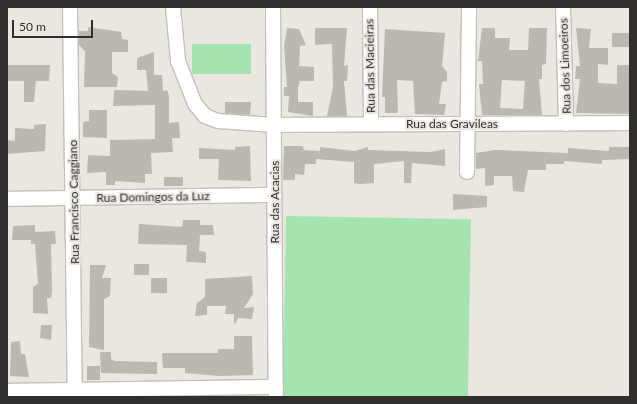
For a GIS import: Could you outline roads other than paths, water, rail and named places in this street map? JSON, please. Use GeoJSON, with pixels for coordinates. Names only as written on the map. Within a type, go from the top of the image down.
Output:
{"type":"FeatureCollection","features":[{"type":"Feature","properties":{"kind":"street","name":"Rua Francisco Caggiano"},"geometry":{"type":"LineString","coordinates":[[70,7],[75,199],[75,393]]}},
{"type":"Feature","properties":{"kind":"street","name":"Rua das Gravileas"},"geometry":{"type":"LineString","coordinates":[[173,7],[178,61],[194,104],[205,116],[218,121],[274,125],[630,123]]}},
{"type":"Feature","properties":{"kind":"street","name":"Rua das Acacias"},"geometry":{"type":"LineString","coordinates":[[273,7],[276,392]]}},
{"type":"Feature","properties":{"kind":"street","name":"Rua das Macieiras"},"geometry":{"type":"LineString","coordinates":[[370,7],[371,124]]}},
{"type":"Feature","properties":{"kind":"street"},"geometry":{"type":"LineString","coordinates":[[467,172],[469,7]]}},
{"type":"Feature","properties":{"kind":"street","name":"Rua dos Limoeiros"},"geometry":{"type":"LineString","coordinates":[[563,7],[566,124]]}},
{"type":"Feature","properties":{"kind":"street","name":"Rua Domingos da Luz"},"geometry":{"type":"LineString","coordinates":[[7,199],[274,195]]}},
{"type":"Feature","properties":{"kind":"street"},"geometry":{"type":"LineString","coordinates":[[7,391],[75,393],[276,392]]}}]}
